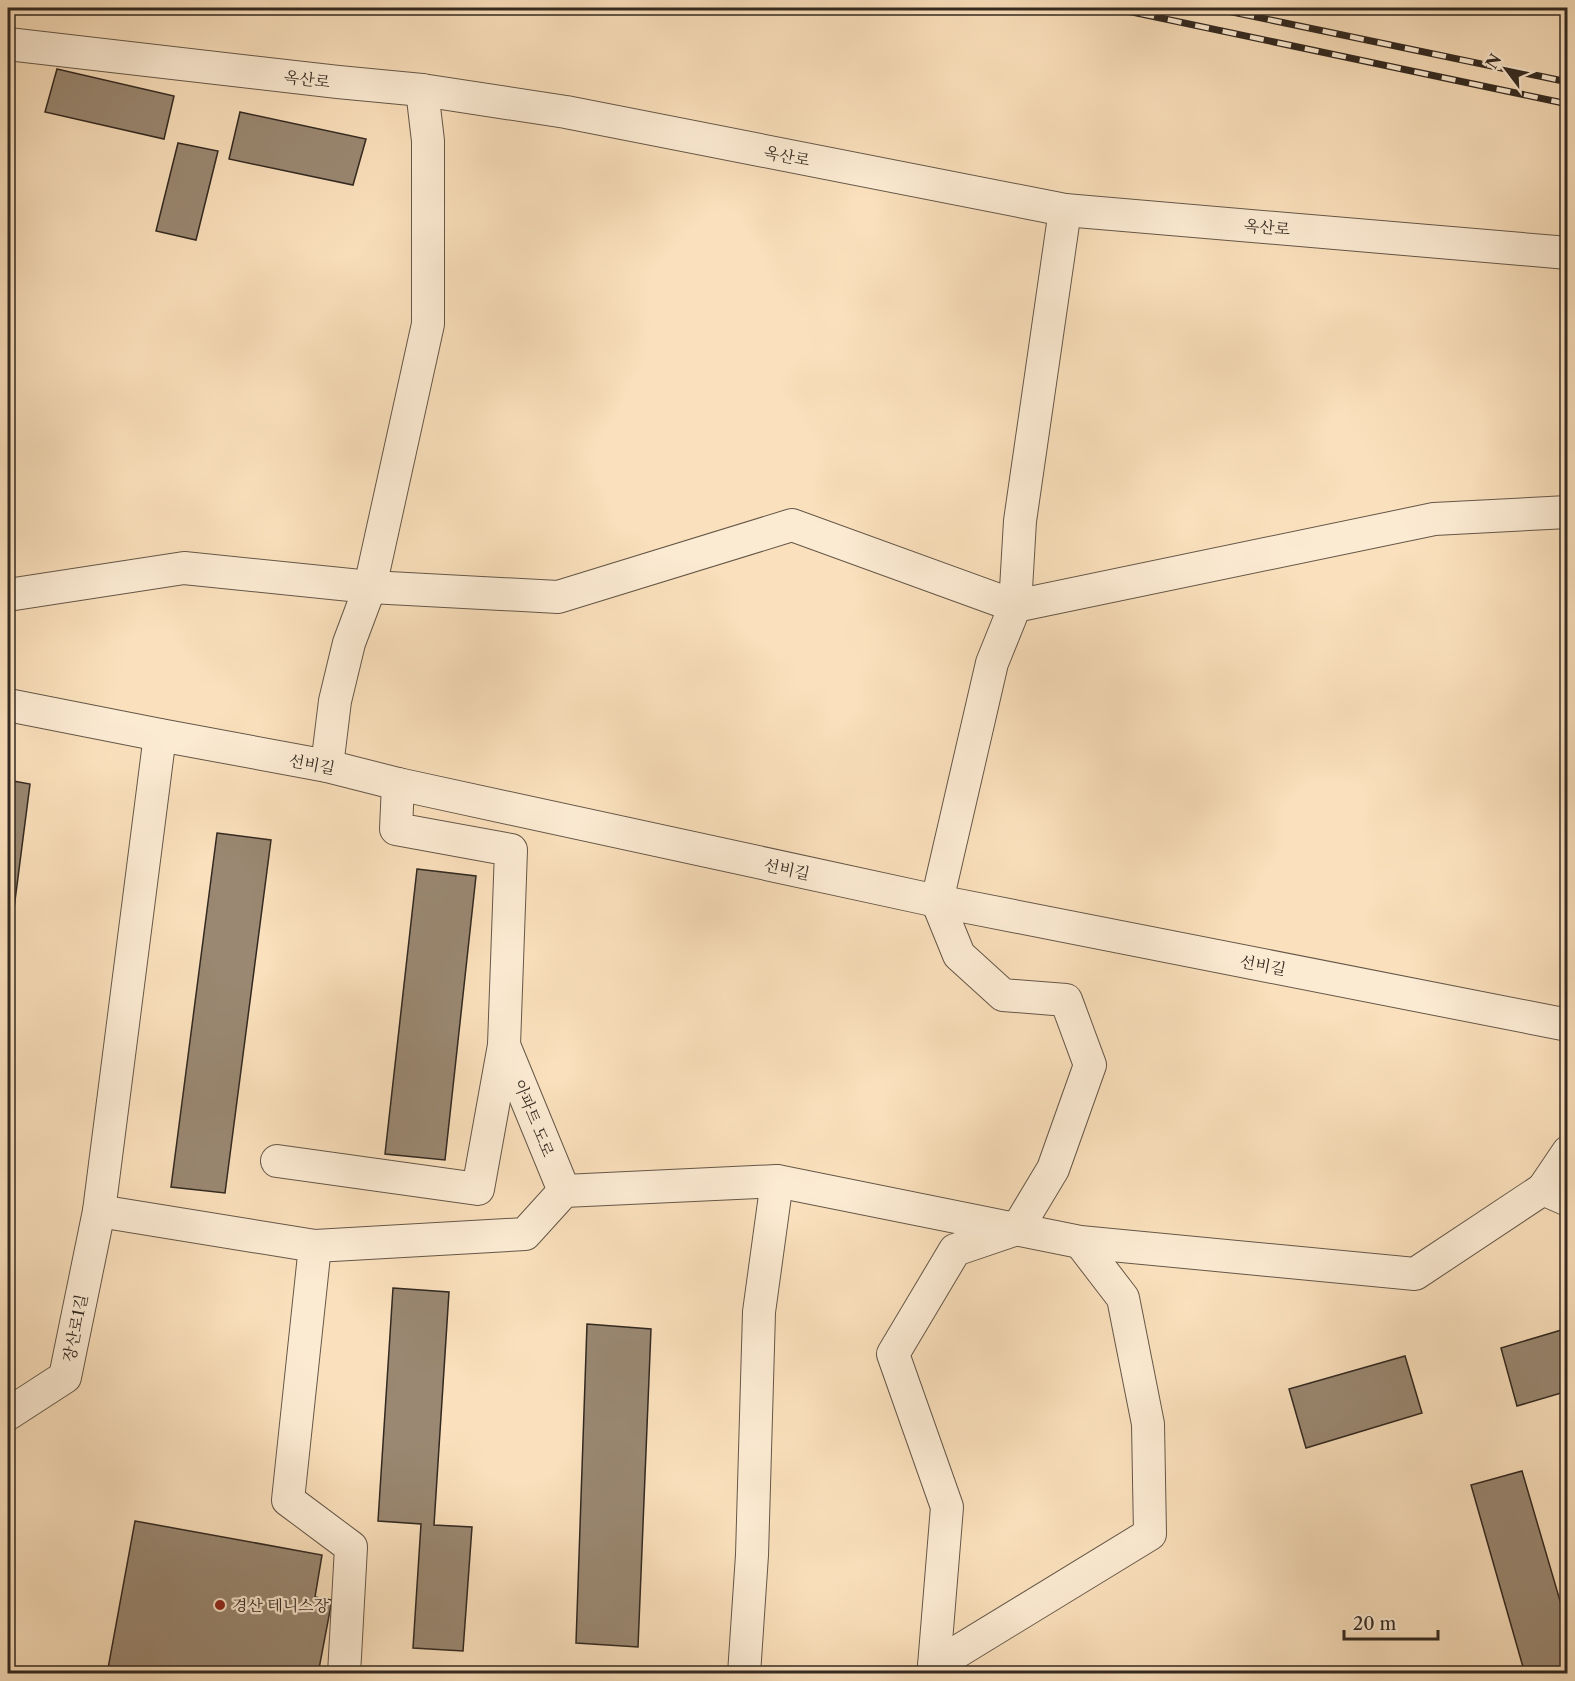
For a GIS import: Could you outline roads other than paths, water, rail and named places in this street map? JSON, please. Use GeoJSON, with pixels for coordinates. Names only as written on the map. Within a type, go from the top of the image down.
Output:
{"type":"FeatureCollection","features":[{"type":"Feature","properties":{"kind":"street","name":"옥산로"},"geometry":{"type":"LineString","coordinates":[[8,44],[422,90],[566,112],[1065,210],[1568,253]]}},
{"type":"Feature","properties":{"kind":"street"},"geometry":{"type":"LineString","coordinates":[[327,766],[335,701],[348,643],[370,587],[428,324],[428,141],[422,90]]}},
{"type":"Feature","properties":{"kind":"street"},"geometry":{"type":"LineString","coordinates":[[936,1670],[947,1507],[893,1354],[955,1250],[1017,1229],[1053,1169],[1090,1065],[1066,1000],[1003,995],[959,955],[937,901],[992,663],[1015,606],[1020,522],[1065,210]]}},
{"type":"Feature","properties":{"kind":"street"},"geometry":{"type":"LineString","coordinates":[[8,595],[183,568],[370,587],[558,597],[792,525],[1015,606],[1434,519],[1568,512]]}},
{"type":"Feature","properties":{"kind":"street","name":"선비길"},"geometry":{"type":"LineString","coordinates":[[8,705],[327,766],[398,784],[937,901],[1568,1025]]}},
{"type":"Feature","properties":{"kind":"street","name":"장산로1길"},"geometry":{"type":"LineString","coordinates":[[8,1414],[65,1377],[99,1210],[159,735]]}},
{"type":"Feature","properties":{"kind":"street"},"geometry":{"type":"LineString","coordinates":[[277,1161],[478,1189],[504,1045],[511,850],[396,829],[398,784]]}},
{"type":"Feature","properties":{"kind":"street","name":"아파트 도로"},"geometry":{"type":"LineString","coordinates":[[504,1045],[564,1191]]}},
{"type":"Feature","properties":{"kind":"street"},"geometry":{"type":"LineString","coordinates":[[99,1210],[315,1246],[525,1234],[564,1191],[777,1181],[1080,1242],[1415,1274],[1555,1195],[1568,1152]]}},
{"type":"Feature","properties":{"kind":"street"},"geometry":{"type":"LineString","coordinates":[[744,1674],[752,1555],[759,1312],[777,1181]]}},
{"type":"Feature","properties":{"kind":"street"},"geometry":{"type":"LineString","coordinates":[[936,1670],[1150,1534],[1148,1424],[1123,1298],[1080,1242]]}},
{"type":"Feature","properties":{"kind":"street"},"geometry":{"type":"LineString","coordinates":[[315,1246],[288,1500],[351,1547],[344,1674]]}},
{"type":"Feature","properties":{"kind":"railway"},"geometry":{"type":"LineString","coordinates":[[1113,8],[1568,104]]}},
{"type":"Feature","properties":{"kind":"railway"},"geometry":{"type":"LineString","coordinates":[[1213,8],[1568,82]]}},
{"type":"Feature","properties":{"kind":"place","name":"경산 테니스장"},"geometry":{"type":"Point","coordinates":[220,1605]}}]}
